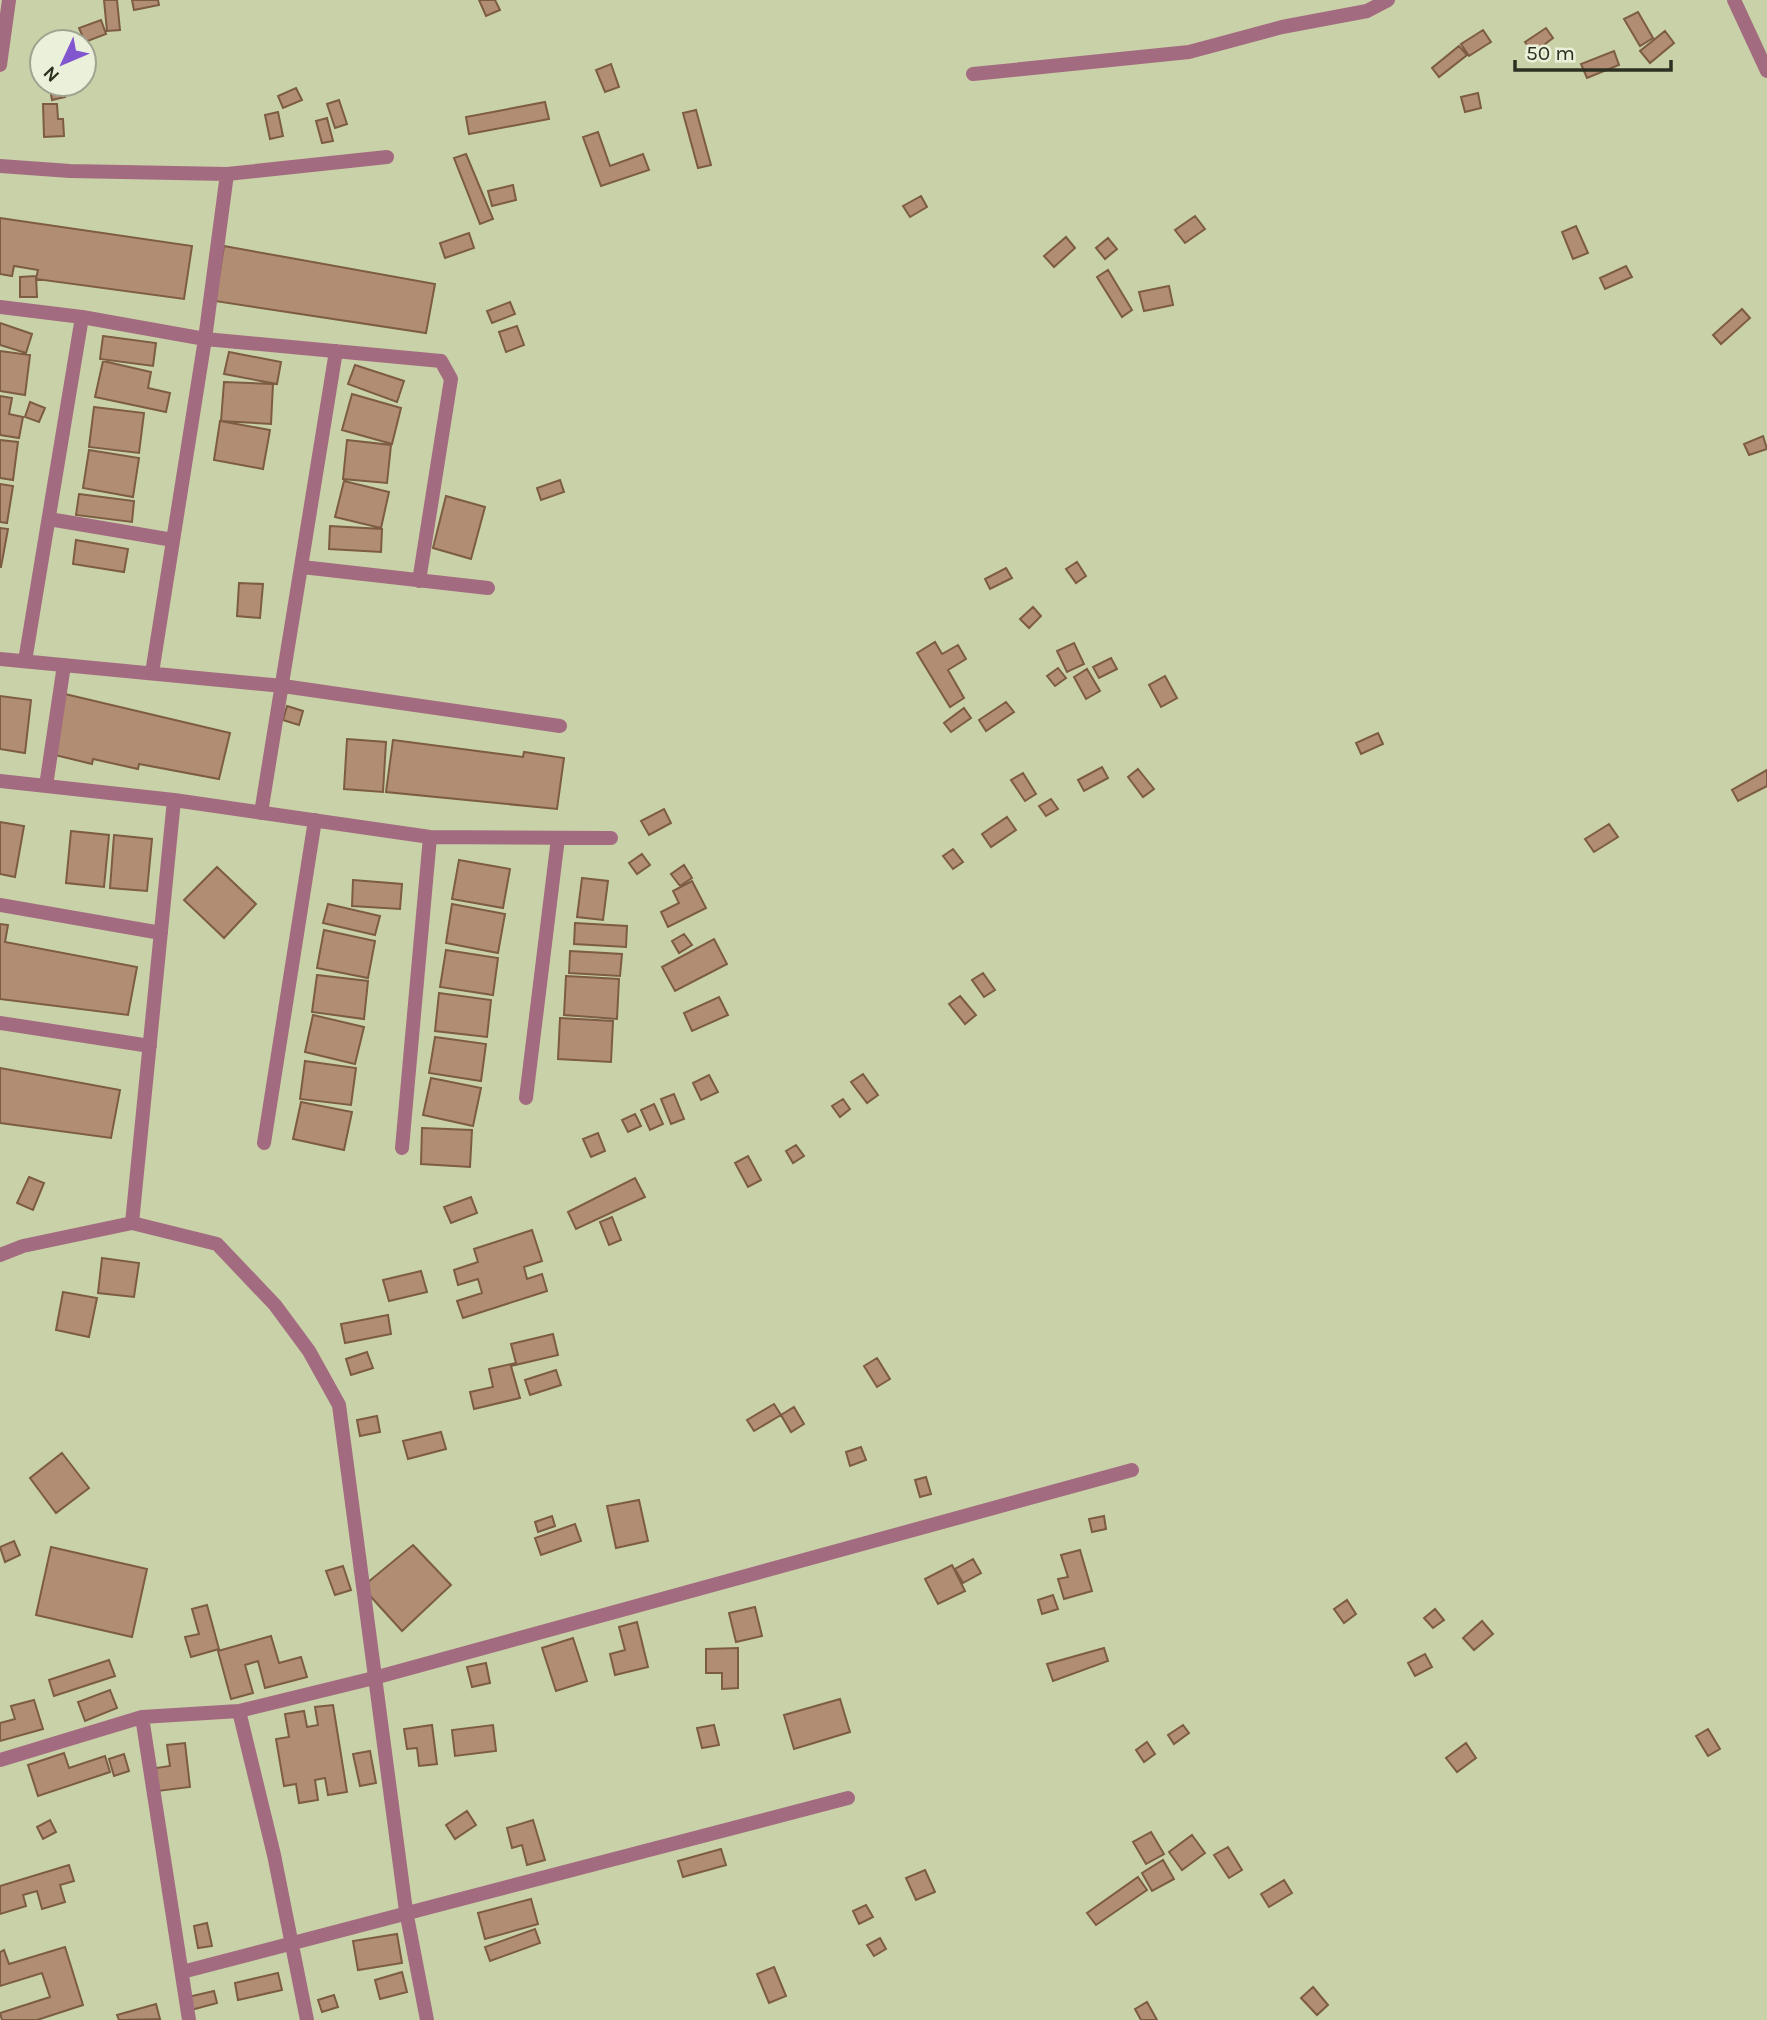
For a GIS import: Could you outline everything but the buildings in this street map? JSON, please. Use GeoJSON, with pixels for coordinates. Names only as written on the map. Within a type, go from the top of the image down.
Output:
{"type":"FeatureCollection","features":[{"type":"Feature","properties":{"kind":"street"},"geometry":{"type":"LineString","coordinates":[[0,65],[9,0]]}},
{"type":"Feature","properties":{"kind":"street"},"geometry":{"type":"LineString","coordinates":[[973,74],[1189,52],[1282,27],[1367,11],[1388,0]]}},
{"type":"Feature","properties":{"kind":"street"},"geometry":{"type":"LineString","coordinates":[[1734,0],[1767,71]]}},
{"type":"Feature","properties":{"kind":"street"},"geometry":{"type":"LineString","coordinates":[[0,166],[70,171],[227,174],[387,157]]}},
{"type":"Feature","properties":{"kind":"street"},"geometry":{"type":"LineString","coordinates":[[152,673],[205,340],[227,174]]}},
{"type":"Feature","properties":{"kind":"street"},"geometry":{"type":"LineString","coordinates":[[0,307],[82,317],[205,340],[441,360],[451,379],[419,580]]}},
{"type":"Feature","properties":{"kind":"street"},"geometry":{"type":"LineString","coordinates":[[25,661],[82,317]]}},
{"type":"Feature","properties":{"kind":"street"},"geometry":{"type":"LineString","coordinates":[[261,813],[336,351]]}},
{"type":"Feature","properties":{"kind":"street"},"geometry":{"type":"LineString","coordinates":[[49,519],[173,540]]}},
{"type":"Feature","properties":{"kind":"street"},"geometry":{"type":"LineString","coordinates":[[302,567],[488,589]]}},
{"type":"Feature","properties":{"kind":"street"},"geometry":{"type":"LineString","coordinates":[[0,659],[283,686],[560,726]]}},
{"type":"Feature","properties":{"kind":"street"},"geometry":{"type":"LineString","coordinates":[[46,786],[64,665]]}},
{"type":"Feature","properties":{"kind":"street"},"geometry":{"type":"LineString","coordinates":[[0,781],[174,800],[430,837],[611,838]]}},
{"type":"Feature","properties":{"kind":"street"},"geometry":{"type":"LineString","coordinates":[[132,1223],[174,800]]}},
{"type":"Feature","properties":{"kind":"street"},"geometry":{"type":"LineString","coordinates":[[264,1143],[315,820]]}},
{"type":"Feature","properties":{"kind":"street"},"geometry":{"type":"LineString","coordinates":[[402,1149],[430,837]]}},
{"type":"Feature","properties":{"kind":"street"},"geometry":{"type":"LineString","coordinates":[[526,1098],[558,838]]}},
{"type":"Feature","properties":{"kind":"street"},"geometry":{"type":"LineString","coordinates":[[0,905],[161,933]]}},
{"type":"Feature","properties":{"kind":"street"},"geometry":{"type":"LineString","coordinates":[[0,1023],[150,1046]]}},
{"type":"Feature","properties":{"kind":"street"},"geometry":{"type":"LineString","coordinates":[[0,1255],[23,1246],[132,1223],[217,1244],[275,1305],[309,1351],[339,1405],[407,1911],[427,2020]]}},
{"type":"Feature","properties":{"kind":"street"},"geometry":{"type":"LineString","coordinates":[[0,1760],[142,1717],[239,1711],[374,1678],[1132,1470]]}},
{"type":"Feature","properties":{"kind":"street"},"geometry":{"type":"LineString","coordinates":[[239,1711],[292,1941],[307,2020]]}},
{"type":"Feature","properties":{"kind":"street"},"geometry":{"type":"LineString","coordinates":[[142,1717],[189,2020]]}},
{"type":"Feature","properties":{"kind":"street"},"geometry":{"type":"LineString","coordinates":[[182,1972],[292,1941],[848,1798]]}}]}
